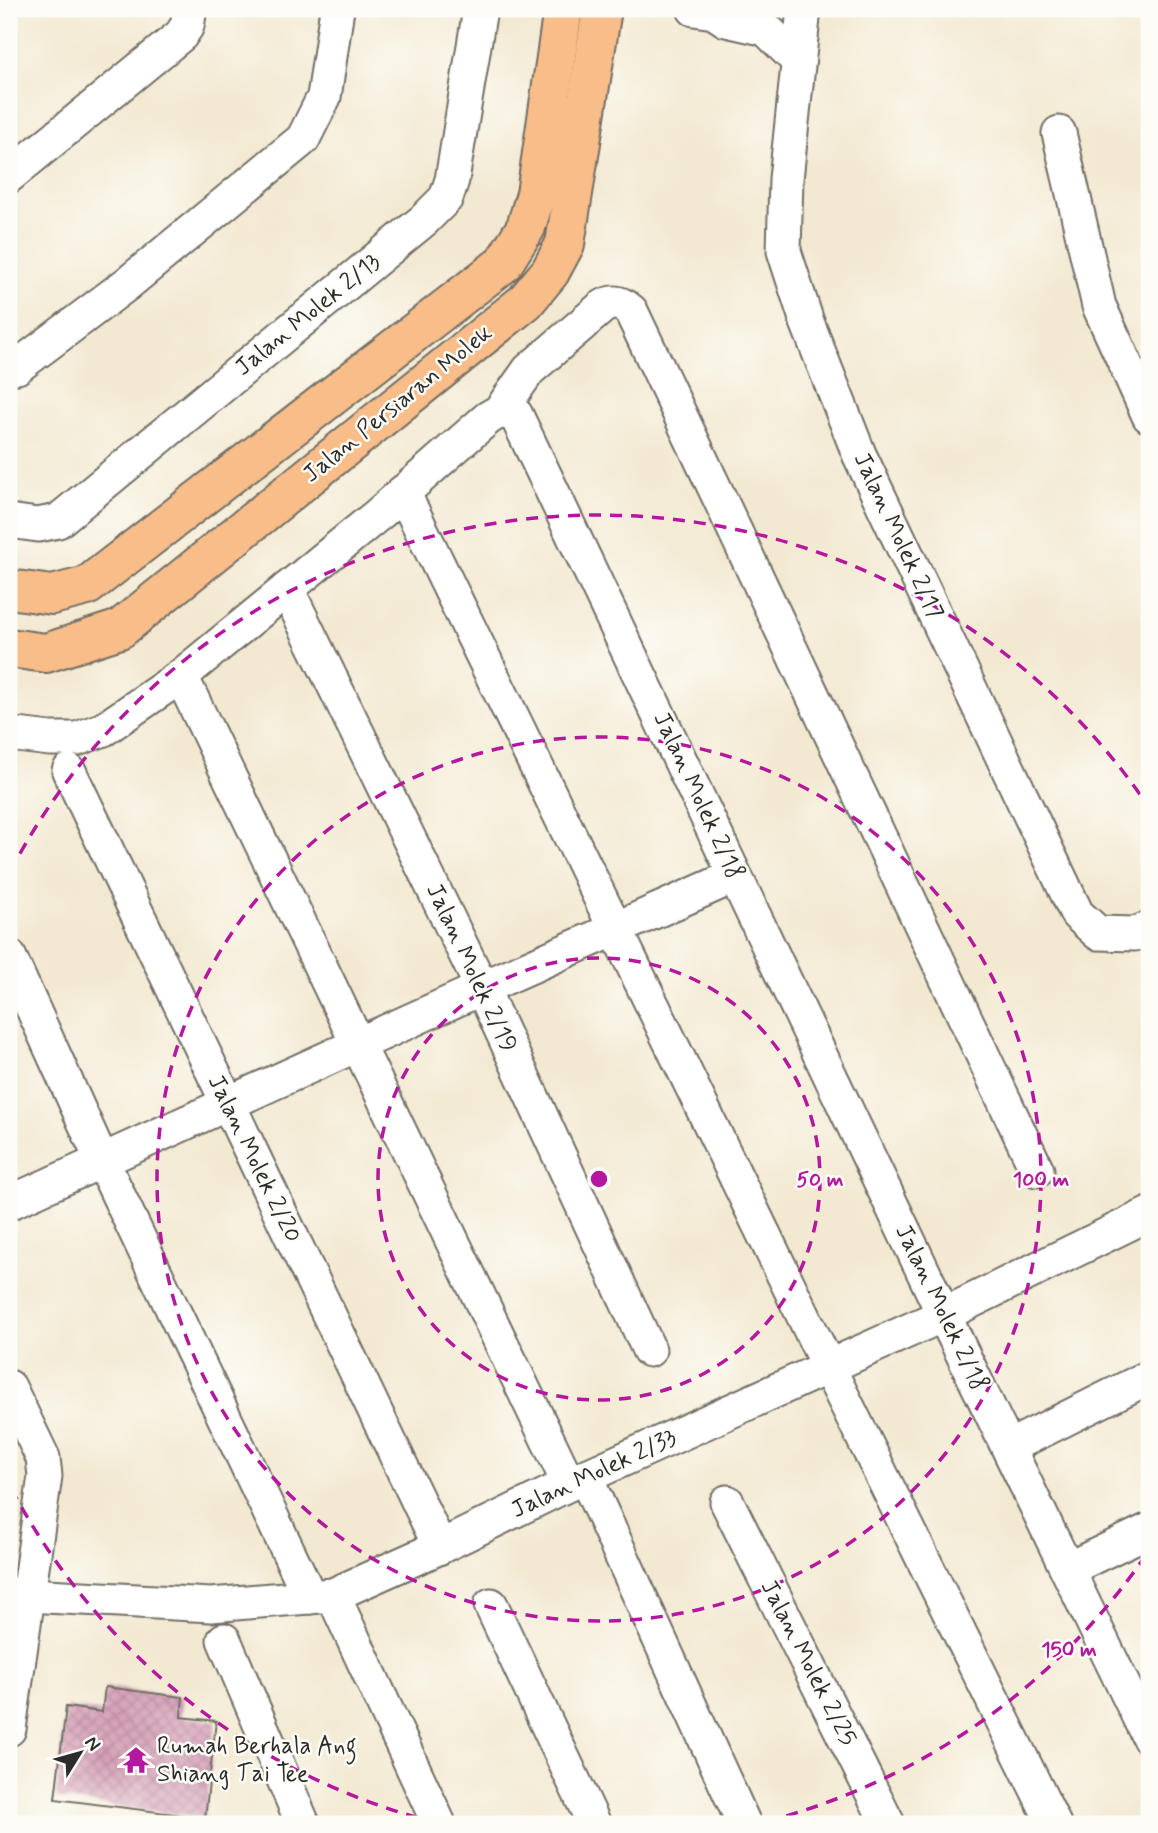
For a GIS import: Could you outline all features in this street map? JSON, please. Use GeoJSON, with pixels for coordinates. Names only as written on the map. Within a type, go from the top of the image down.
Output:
{"type":"FeatureCollection","features":[{"type":"Feature","properties":{"kind":"main road","name":"Jalan Persiaran Molek"},"geometry":{"type":"LineString","coordinates":[[9,589],[52,595],[87,586],[503,264],[526,227],[536,194],[563,9]]}},
{"type":"Feature","properties":{"kind":"main road","name":"Jalan Persiaran Molek"},"geometry":{"type":"LineString","coordinates":[[9,648],[46,653],[120,629],[525,302],[550,272],[565,244],[602,9]]}},
{"type":"Feature","properties":{"kind":"street"},"geometry":{"type":"LineString","coordinates":[[9,176],[181,35],[187,26],[190,9]]}},
{"type":"Feature","properties":{"kind":"street"},"geometry":{"type":"LineString","coordinates":[[9,368],[18,367],[127,284],[303,139],[324,97],[337,9]]}},
{"type":"Feature","properties":{"kind":"street","name":"Jalan Molek 2/13"},"geometry":{"type":"LineString","coordinates":[[9,521],[38,525],[58,521],[424,220],[446,198],[452,180],[480,9]]}},
{"type":"Feature","properties":{"kind":"street","name":"Jalan Molek 2/17"},"geometry":{"type":"LineString","coordinates":[[804,9],[786,179],[785,251],[807,322],[854,442],[1077,914],[1098,933],[1135,934],[1149,928]]}},
{"type":"Feature","properties":{"kind":"street"},"geometry":{"type":"LineString","coordinates":[[709,10],[726,20],[766,29],[798,61]]}},
{"type":"Feature","properties":{"kind":"street"},"geometry":{"type":"LineString","coordinates":[[1059,133],[1099,306],[1149,416]]}},
{"type":"Feature","properties":{"kind":"street"},"geometry":{"type":"LineString","coordinates":[[9,734],[50,739],[77,738],[104,729],[181,676],[488,418],[500,411],[529,370],[601,308],[611,303],[619,303],[631,311],[1037,1170]]}},
{"type":"Feature","properties":{"kind":"street","name":"Jalan Molek 2/18"},"geometry":{"type":"LineString","coordinates":[[500,411],[516,415],[521,422],[943,1315],[1068,1569],[1141,1701],[1149,1738]]}},
{"type":"Feature","properties":{"kind":"street"},"geometry":{"type":"LineString","coordinates":[[403,492],[828,1367],[1055,1824]]}},
{"type":"Feature","properties":{"kind":"street","name":"Jalan Molek 2/19"},"geometry":{"type":"LineString","coordinates":[[287,589],[481,988],[649,1350]]}},
{"type":"Feature","properties":{"kind":"street"},"geometry":{"type":"LineString","coordinates":[[181,676],[358,1044],[577,1480],[744,1824]]}},
{"type":"Feature","properties":{"kind":"street","name":"Jalan Molek 2/20"},"geometry":{"type":"LineString","coordinates":[[69,771],[440,1547]]}},
{"type":"Feature","properties":{"kind":"street"},"geometry":{"type":"LineString","coordinates":[[9,1203],[481,988],[735,876]]}},
{"type":"Feature","properties":{"kind":"street"},"geometry":{"type":"LineString","coordinates":[[9,956],[102,1161],[439,1824]]}},
{"type":"Feature","properties":{"kind":"street","name":"Jalan Molek 2/33"},"geometry":{"type":"LineString","coordinates":[[18,1595],[211,1605],[322,1596],[440,1547],[577,1480],[943,1315],[1149,1214]]}},
{"type":"Feature","properties":{"kind":"street"},"geometry":{"type":"LineString","coordinates":[[1009,1447],[1149,1377]]}},
{"type":"Feature","properties":{"kind":"street"},"geometry":{"type":"LineString","coordinates":[[9,1387],[43,1458],[45,1476],[18,1595],[9,1729]]}},
{"type":"Feature","properties":{"kind":"street","name":"Jalan Molek 2/25"},"geometry":{"type":"LineString","coordinates":[[727,1502],[888,1824]]}},
{"type":"Feature","properties":{"kind":"street"},"geometry":{"type":"LineString","coordinates":[[1068,1569],[1149,1530]]}},
{"type":"Feature","properties":{"kind":"street"},"geometry":{"type":"LineString","coordinates":[[491,1605],[594,1824]]}},
{"type":"Feature","properties":{"kind":"street"},"geometry":{"type":"LineString","coordinates":[[225,1640],[303,1824]]}},
{"type":"Feature","properties":{"kind":"building","name":"Rumah Berhala Ang Shiang Tai Tee"},"geometry":{"type":"Polygon","coordinates":[[[105,1687],[183,1697],[181,1717],[216,1721],[205,1818],[55,1799],[66,1707],[102,1712],[105,1687]]]}},
{"type":"Feature","properties":{"kind":"place","name":"Rumah Berhala Ang Shiang Tai Tee"},"geometry":{"type":"Point","coordinates":[136,1760]}}]}
